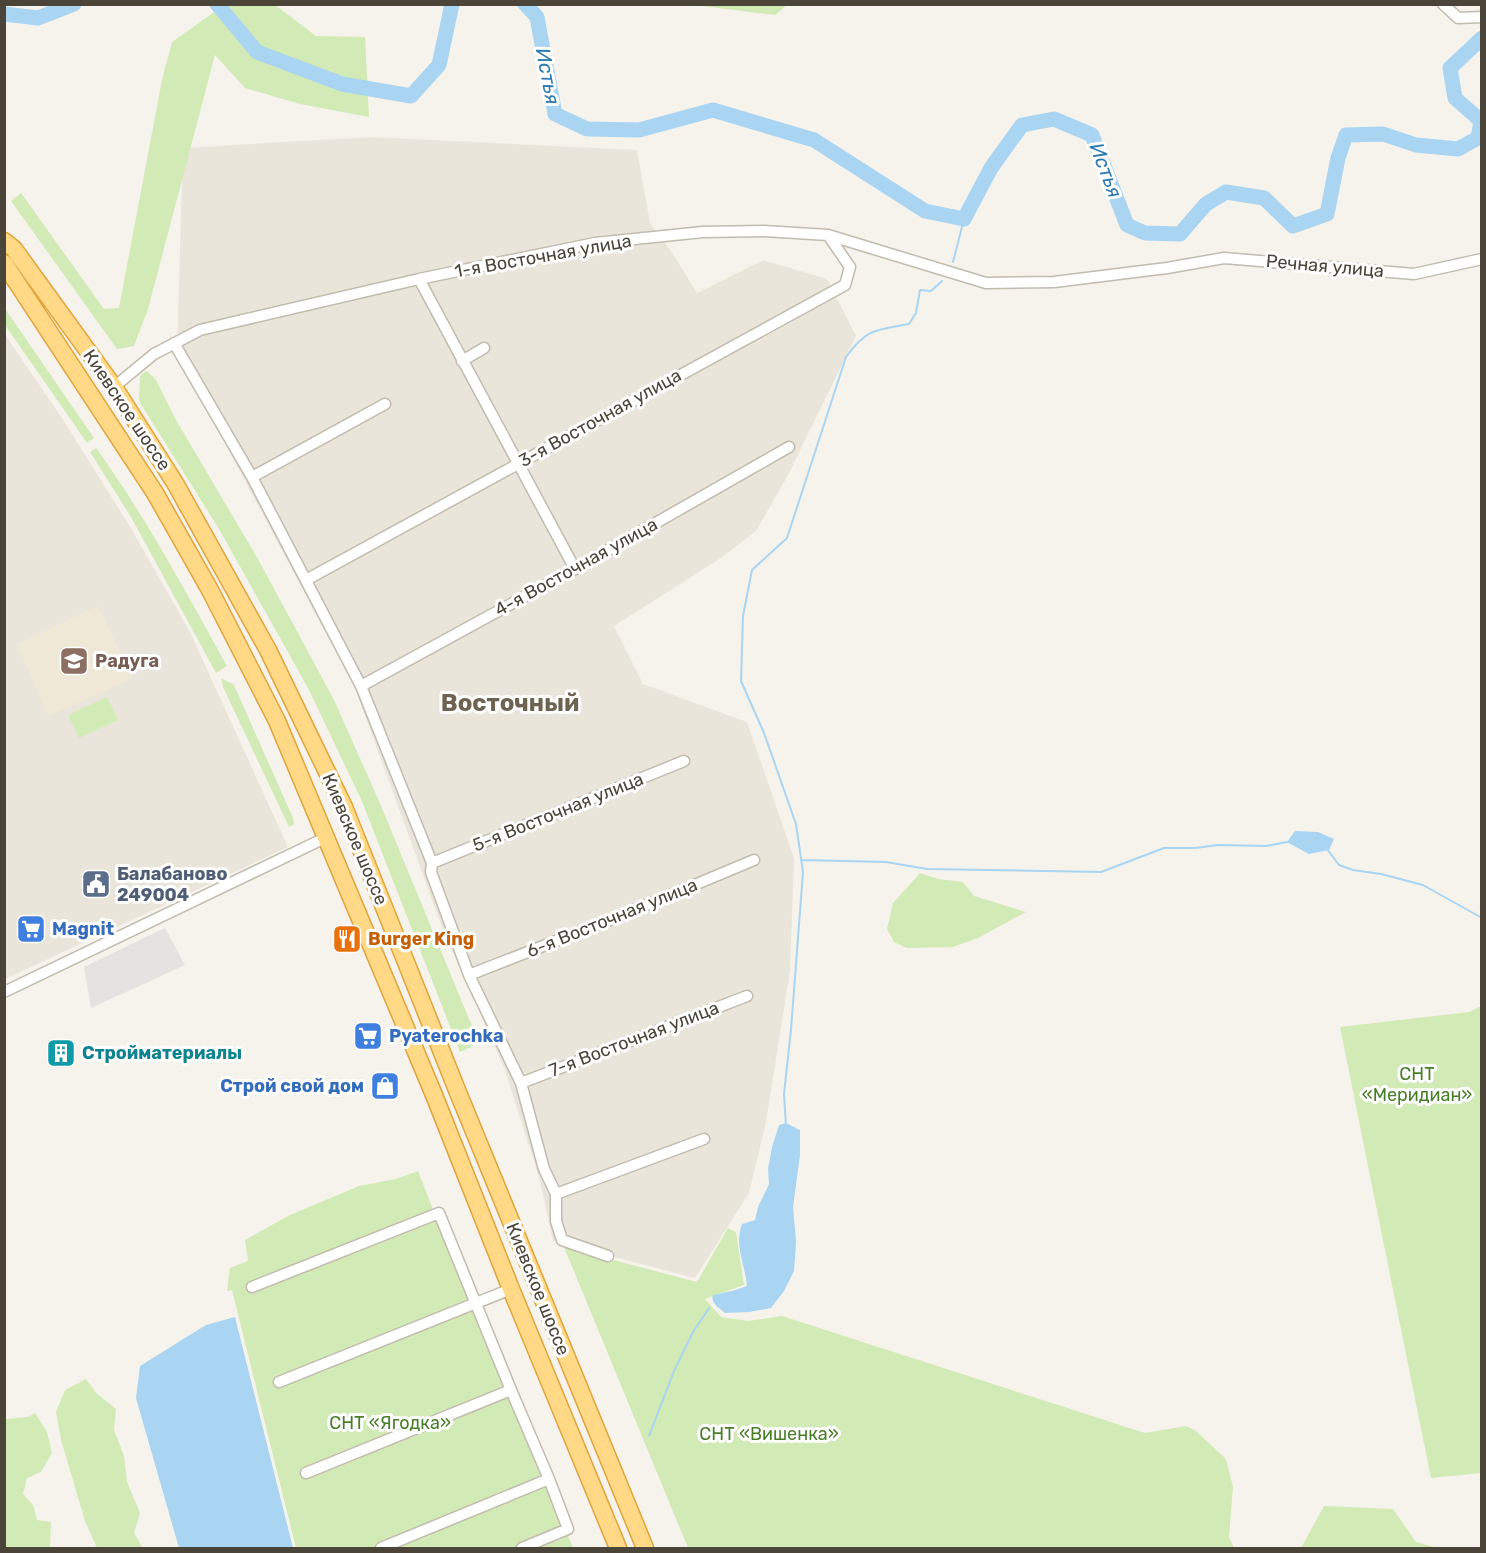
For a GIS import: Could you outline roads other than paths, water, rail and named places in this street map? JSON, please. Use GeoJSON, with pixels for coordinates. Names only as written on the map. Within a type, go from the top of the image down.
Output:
{"type":"FeatureCollection","features":[{"type":"Feature","properties":{"kind":"highway","name":"Киевское шоссе"},"geometry":{"type":"LineString","coordinates":[[4,241],[14,249],[114,387],[175,483],[268,650],[344,807],[457,1090],[645,1548]]}},
{"type":"Feature","properties":{"kind":"highway","name":"Киевское шоссе"},"geometry":{"type":"LineString","coordinates":[[4,263],[155,493],[277,721],[435,1095],[511,1289],[618,1548]]}},
{"type":"Feature","properties":{"kind":"highway"},"geometry":{"type":"LineString","coordinates":[[248,663],[250,647],[256,643],[268,650]]}},
{"type":"Feature","properties":{"kind":"street"},"geometry":{"type":"LineString","coordinates":[[1443,4],[1458,18],[1482,17]]}},
{"type":"Feature","properties":{"kind":"street","name":"1-я Восточная улица"},"geometry":{"type":"LineString","coordinates":[[114,387],[154,354],[200,330],[419,279],[595,243],[703,232],[764,231],[828,235],[986,283],[1054,282],[1167,268]]}},
{"type":"Feature","properties":{"kind":"street","name":"3-я Восточная улица"},"geometry":{"type":"LineString","coordinates":[[306,580],[845,285],[850,267],[828,235]]}},
{"type":"Feature","properties":{"kind":"street","name":"Речная улица"},"geometry":{"type":"LineString","coordinates":[[1167,268],[1224,258],[1414,273],[1482,259]]}},
{"type":"Feature","properties":{"kind":"street"},"geometry":{"type":"LineString","coordinates":[[419,279],[575,569]]}},
{"type":"Feature","properties":{"kind":"street"},"geometry":{"type":"LineString","coordinates":[[174,343],[252,477],[361,686],[432,863],[431,872],[470,975],[521,1083],[544,1169],[556,1194],[556,1221],[562,1240],[608,1256]]}},
{"type":"Feature","properties":{"kind":"street"},"geometry":{"type":"LineString","coordinates":[[462,361],[484,348]]}},
{"type":"Feature","properties":{"kind":"street"},"geometry":{"type":"LineString","coordinates":[[252,477],[385,404]]}},
{"type":"Feature","properties":{"kind":"street","name":"4-я Восточная улица"},"geometry":{"type":"LineString","coordinates":[[361,686],[575,569],[789,447]]}},
{"type":"Feature","properties":{"kind":"street","name":"5-я Восточная улица"},"geometry":{"type":"LineString","coordinates":[[432,863],[684,761]]}},
{"type":"Feature","properties":{"kind":"street"},"geometry":{"type":"LineString","coordinates":[[4,992],[327,837]]}},
{"type":"Feature","properties":{"kind":"street","name":"6-я Восточная улица"},"geometry":{"type":"LineString","coordinates":[[470,975],[754,860]]}},
{"type":"Feature","properties":{"kind":"street","name":"7-я Восточная улица"},"geometry":{"type":"LineString","coordinates":[[521,1083],[747,996]]}},
{"type":"Feature","properties":{"kind":"street"},"geometry":{"type":"LineString","coordinates":[[556,1194],[704,1138]]}},
{"type":"Feature","properties":{"kind":"street"},"geometry":{"type":"LineString","coordinates":[[252,1287],[439,1213],[568,1529],[522,1548]]}},
{"type":"Feature","properties":{"kind":"street"},"geometry":{"type":"LineString","coordinates":[[279,1382],[511,1289]]}},
{"type":"Feature","properties":{"kind":"street"},"geometry":{"type":"LineString","coordinates":[[306,1473],[511,1390]]}},
{"type":"Feature","properties":{"kind":"street"},"geometry":{"type":"LineString","coordinates":[[381,1548],[549,1479]]}},
{"type":"Feature","properties":{"kind":"water"},"geometry":{"type":"Polygon","coordinates":[[[1295,831],[1318,832],[1334,839],[1329,850],[1309,854],[1287,842],[1295,831]]]}},
{"type":"Feature","properties":{"kind":"water"},"geometry":{"type":"Polygon","coordinates":[[[786,1123],[800,1130],[800,1155],[793,1207],[796,1242],[794,1271],[784,1291],[771,1308],[725,1313],[712,1298],[713,1295],[747,1286],[739,1240],[740,1232],[742,1224],[755,1220],[758,1207],[769,1184],[768,1169],[779,1125],[786,1123]]]}},
{"type":"Feature","properties":{"kind":"water"},"geometry":{"type":"Polygon","coordinates":[[[235,1317],[293,1548],[179,1548],[136,1398],[140,1366],[206,1325],[235,1317]]]}},
{"type":"Feature","properties":{"kind":"waterway","name":"Истья"},"geometry":{"type":"LineString","coordinates":[[4,14],[38,18],[74,4]]}},
{"type":"Feature","properties":{"kind":"waterway","name":"Истья"},"geometry":{"type":"LineString","coordinates":[[217,4],[257,52],[342,84],[411,96],[439,65],[452,4]]}},
{"type":"Feature","properties":{"kind":"waterway","name":"Истья"},"geometry":{"type":"LineString","coordinates":[[525,4],[537,17],[555,114],[587,129],[639,130],[713,110],[814,140],[925,211],[964,219],[991,168],[1022,125],[1054,119],[1092,135],[1127,225],[1145,233],[1180,234],[1206,204],[1226,192],[1264,198],[1293,226],[1327,214],[1338,158],[1346,135],[1383,134],[1416,145],[1458,149],[1478,138],[1481,121],[1455,98],[1450,68],[1482,38]]}},
{"type":"Feature","properties":{"kind":"waterway"},"geometry":{"type":"LineString","coordinates":[[953,262],[964,219]]}},
{"type":"Feature","properties":{"kind":"waterway"},"geometry":{"type":"LineString","coordinates":[[786,1126],[784,1094],[803,872],[796,824],[764,733],[741,681],[743,616],[752,570],[787,538],[846,357],[866,335],[909,324],[916,313],[920,290],[931,291],[942,281]]}},
{"type":"Feature","properties":{"kind":"waterway"},"geometry":{"type":"LineString","coordinates":[[801,860],[886,862],[927,869],[1101,872],[1164,848],[1218,845],[1266,846],[1287,842]]}},
{"type":"Feature","properties":{"kind":"waterway"},"geometry":{"type":"LineString","coordinates":[[1327,849],[1339,865],[1423,885],[1482,918]]}},
{"type":"Feature","properties":{"kind":"waterway"},"geometry":{"type":"LineString","coordinates":[[649,1436],[674,1371],[693,1332],[709,1308]]}},
{"type":"Feature","properties":{"kind":"place","name":"Радуга"},"geometry":{"type":"Point","coordinates":[74,661]}},
{"type":"Feature","properties":{"kind":"place","name":"Балабаново 249004"},"geometry":{"type":"Point","coordinates":[96,884]}},
{"type":"Feature","properties":{"kind":"place","name":"Magnit"},"geometry":{"type":"Point","coordinates":[31,929]}},
{"type":"Feature","properties":{"kind":"place","name":"Burger King"},"geometry":{"type":"Point","coordinates":[347,939]}},
{"type":"Feature","properties":{"kind":"place","name":"Pyaterochka"},"geometry":{"type":"Point","coordinates":[368,1036]}},
{"type":"Feature","properties":{"kind":"place","name":"Стройматериалы"},"geometry":{"type":"Point","coordinates":[61,1053]}},
{"type":"Feature","properties":{"kind":"place","name":"Строй свой дом"},"geometry":{"type":"Point","coordinates":[385,1086]}},
{"type":"Feature","properties":{"kind":"district","name":"Восточный"},"geometry":{"type":"Point","coordinates":[510,703]}},
{"type":"Feature","properties":{"kind":"park label","name":"СНТ «Меридиан»"},"geometry":{"type":"Point","coordinates":[1417,1084]}},
{"type":"Feature","properties":{"kind":"park label","name":"СНТ «Ягодка»"},"geometry":{"type":"Point","coordinates":[390,1423]}},
{"type":"Feature","properties":{"kind":"park label","name":"СНТ «Вишенка»"},"geometry":{"type":"Point","coordinates":[769,1434]}}]}
